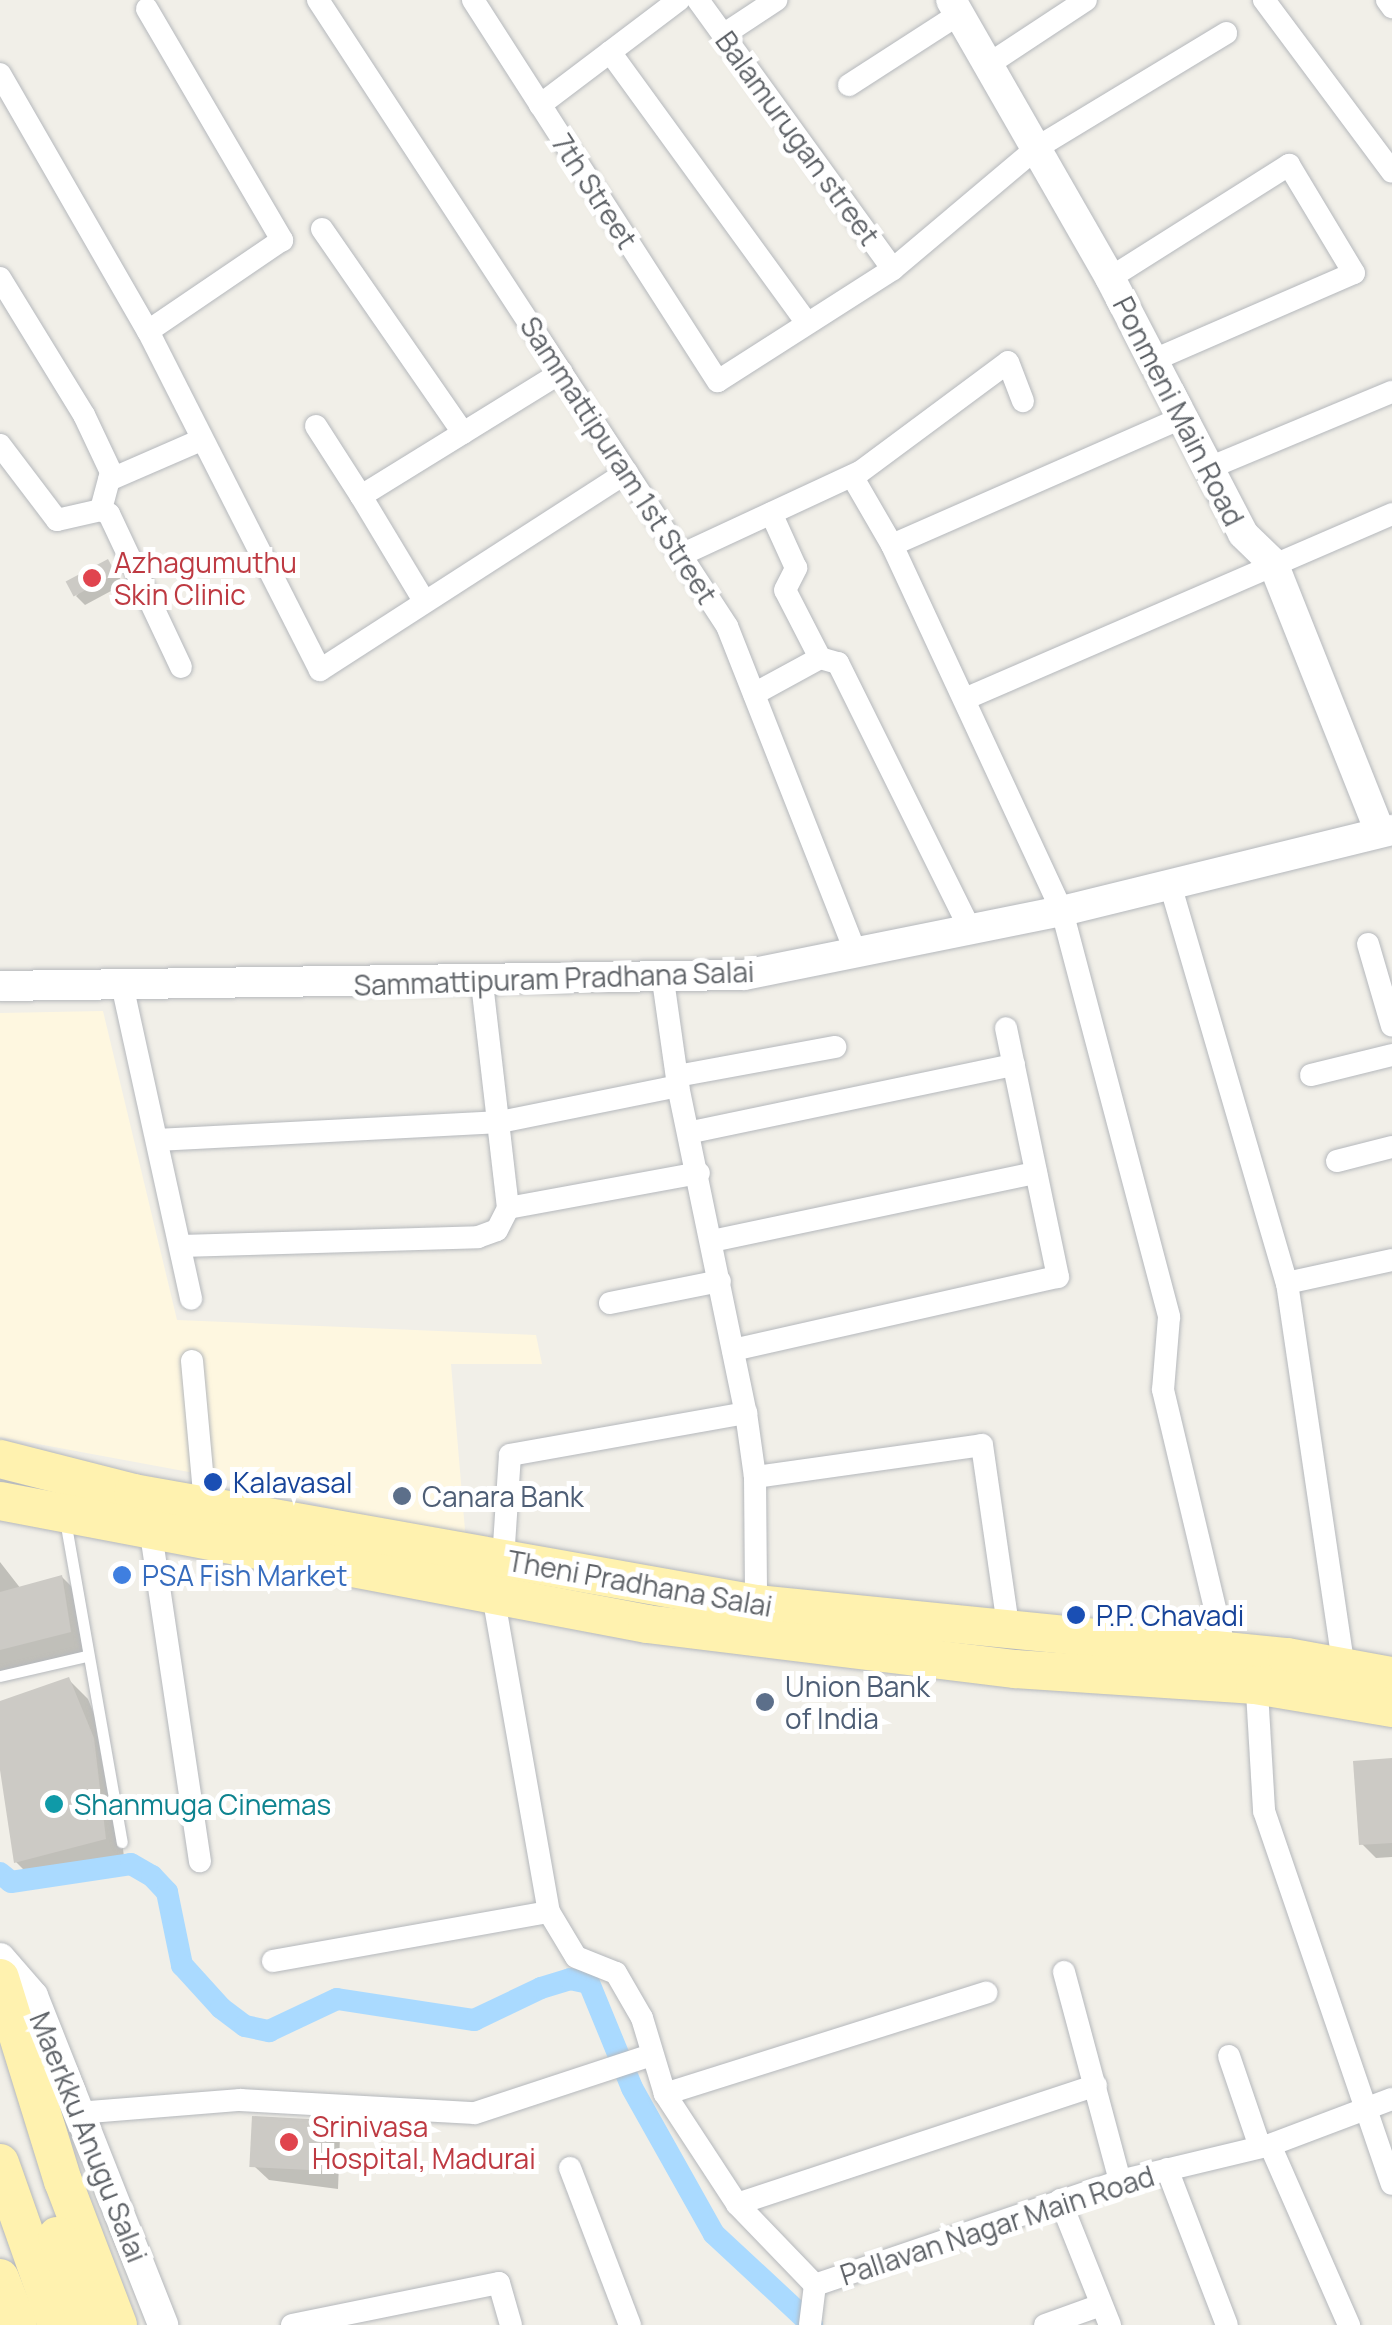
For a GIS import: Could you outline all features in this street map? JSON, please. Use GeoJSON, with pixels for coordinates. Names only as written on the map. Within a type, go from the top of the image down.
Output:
{"type":"FeatureCollection","features":[{"type":"Feature","properties":{"kind":"main road","name":"Theni Pradhana Salai"},"geometry":{"type":"LineString","coordinates":[[0,1459],[133,1493],[205,1504],[498,1577],[647,1624],[996,1667],[1260,1667],[1341,1650],[1392,1653]]}},
{"type":"Feature","properties":{"kind":"main road","name":"Theni Pradhana Salai"},"geometry":{"type":"LineString","coordinates":[[0,1501],[150,1527],[315,1565],[498,1577],[756,1604],[1009,1632],[1260,1667],[1392,1678]]}},
{"type":"Feature","properties":{"kind":"main road","name":"Theni Pradhana Salai"},"geometry":{"type":"LineString","coordinates":[[1260,1667],[1392,1708]]}},
{"type":"Feature","properties":{"kind":"main road"},"geometry":{"type":"LineString","coordinates":[[0,1978],[63,2181],[118,2325]]}},
{"type":"Feature","properties":{"kind":"main road"},"geometry":{"type":"LineString","coordinates":[[0,2063],[89,2325]]}},
{"type":"Feature","properties":{"kind":"main road"},"geometry":{"type":"LineString","coordinates":[[0,2163],[57,2325]]}},
{"type":"Feature","properties":{"kind":"main road"},"geometry":{"type":"LineString","coordinates":[[0,2278],[18,2325]]}},
{"type":"Feature","properties":{"kind":"street","name":"Sammattipuram 1st Street"},"geometry":{"type":"LineString","coordinates":[[318,0],[727,626],[856,952]]}},
{"type":"Feature","properties":{"kind":"street","name":"7th Street"},"geometry":{"type":"LineString","coordinates":[[474,0],[718,381]]}},
{"type":"Feature","properties":{"kind":"street"},"geometry":{"type":"LineString","coordinates":[[540,106],[679,0]]}},
{"type":"Feature","properties":{"kind":"street","name":"Balamurugan street"},"geometry":{"type":"LineString","coordinates":[[698,0],[892,269]]}},
{"type":"Feature","properties":{"kind":"street"},"geometry":{"type":"LineString","coordinates":[[724,36],[776,0]]}},
{"type":"Feature","properties":{"kind":"street"},"geometry":{"type":"LineString","coordinates":[[989,64],[1086,0]]}},
{"type":"Feature","properties":{"kind":"street"},"geometry":{"type":"LineString","coordinates":[[1264,0],[1392,172]]}},
{"type":"Feature","properties":{"kind":"street"},"geometry":{"type":"LineString","coordinates":[[1387,0],[1392,7]]}},
{"type":"Feature","properties":{"kind":"street"},"geometry":{"type":"LineString","coordinates":[[849,85],[955,7]]}},
{"type":"Feature","properties":{"kind":"street","name":"Ponmeni Main Road"},"geometry":{"type":"LineString","coordinates":[[955,7],[1110,278],[1243,534],[1272,563],[1386,831]]}},
{"type":"Feature","properties":{"kind":"street"},"geometry":{"type":"LineString","coordinates":[[147,8],[282,240],[148,331]]}},
{"type":"Feature","properties":{"kind":"street","name":"Balamurugan street"},"geometry":{"type":"LineString","coordinates":[[718,381],[892,269],[1038,147],[1226,33]]}},
{"type":"Feature","properties":{"kind":"street"},"geometry":{"type":"LineString","coordinates":[[610,52],[807,324]]}},
{"type":"Feature","properties":{"kind":"street"},"geometry":{"type":"LineString","coordinates":[[0,74],[148,331],[294,628],[320,670],[423,599],[627,472]]}},
{"type":"Feature","properties":{"kind":"street"},"geometry":{"type":"LineString","coordinates":[[1110,278],[1290,165],[1354,274],[1154,360]]}},
{"type":"Feature","properties":{"kind":"street"},"geometry":{"type":"LineString","coordinates":[[322,228],[463,434]]}},
{"type":"Feature","properties":{"kind":"street"},"geometry":{"type":"LineString","coordinates":[[0,278],[84,416],[111,472],[100,510]]}},
{"type":"Feature","properties":{"kind":"street"},"geometry":{"type":"LineString","coordinates":[[681,555],[852,476],[1008,362],[1023,400]]}},
{"type":"Feature","properties":{"kind":"street"},"geometry":{"type":"LineString","coordinates":[[361,496],[562,372]]}},
{"type":"Feature","properties":{"kind":"street"},"geometry":{"type":"LineString","coordinates":[[1209,468],[1392,392]]}},
{"type":"Feature","properties":{"kind":"street"},"geometry":{"type":"LineString","coordinates":[[892,545],[1182,417]]}},
{"type":"Feature","properties":{"kind":"street"},"geometry":{"type":"LineString","coordinates":[[316,426],[423,599]]}},
{"type":"Feature","properties":{"kind":"street"},"geometry":{"type":"LineString","coordinates":[[108,480],[201,440]]}},
{"type":"Feature","properties":{"kind":"street"},"geometry":{"type":"LineString","coordinates":[[0,445],[56,520],[100,510]]}},
{"type":"Feature","properties":{"kind":"street"},"geometry":{"type":"LineString","coordinates":[[852,476],[892,545],[967,698],[1062,911],[1170,1317],[1162,1390],[1260,1667],[1264,1811],[1392,2184]]}},
{"type":"Feature","properties":{"kind":"street"},"geometry":{"type":"LineString","coordinates":[[100,510],[118,526],[181,667]]}},
{"type":"Feature","properties":{"kind":"street"},"geometry":{"type":"LineString","coordinates":[[771,513],[796,568],[786,590],[820,658]]}},
{"type":"Feature","properties":{"kind":"street"},"geometry":{"type":"LineString","coordinates":[[967,698],[1392,514]]}},
{"type":"Feature","properties":{"kind":"street"},"geometry":{"type":"LineString","coordinates":[[754,694],[820,658],[838,663],[970,929]]}},
{"type":"Feature","properties":{"kind":"street","name":"Sammattipuram Pradhana Salai"},"geometry":{"type":"LineString","coordinates":[[0,986],[123,988],[663,980],[744,975],[1062,911],[1386,831]]}},
{"type":"Feature","properties":{"kind":"street"},"geometry":{"type":"LineString","coordinates":[[1170,884],[1287,1283],[1341,1650]]}},
{"type":"Feature","properties":{"kind":"street"},"geometry":{"type":"LineString","coordinates":[[1368,944],[1392,1026]]}},
{"type":"Feature","properties":{"kind":"street"},"geometry":{"type":"LineString","coordinates":[[663,980],[678,1081],[692,1132],[746,1413],[754,1477],[756,1604]]}},
{"type":"Feature","properties":{"kind":"street"},"geometry":{"type":"LineString","coordinates":[[181,1246],[478,1237],[497,1230],[508,1208],[482,982]]}},
{"type":"Feature","properties":{"kind":"street"},"geometry":{"type":"LineString","coordinates":[[123,988],[191,1298]]}},
{"type":"Feature","properties":{"kind":"street"},"geometry":{"type":"LineString","coordinates":[[734,1350],[1058,1277],[1006,1028]]}},
{"type":"Feature","properties":{"kind":"street"},"geometry":{"type":"LineString","coordinates":[[158,1140],[500,1122],[835,1047]]}},
{"type":"Feature","properties":{"kind":"street"},"geometry":{"type":"LineString","coordinates":[[1311,1074],[1392,1055]]}},
{"type":"Feature","properties":{"kind":"street"},"geometry":{"type":"LineString","coordinates":[[692,1132],[1014,1065]]}},
{"type":"Feature","properties":{"kind":"street"},"geometry":{"type":"LineString","coordinates":[[1338,1160],[1392,1147]]}},
{"type":"Feature","properties":{"kind":"street"},"geometry":{"type":"LineString","coordinates":[[508,1208],[698,1173]]}},
{"type":"Feature","properties":{"kind":"street"},"geometry":{"type":"LineString","coordinates":[[712,1241],[1036,1173]]}},
{"type":"Feature","properties":{"kind":"street"},"geometry":{"type":"LineString","coordinates":[[1287,1283],[1392,1260]]}},
{"type":"Feature","properties":{"kind":"street"},"geometry":{"type":"LineString","coordinates":[[610,1303],[720,1281]]}},
{"type":"Feature","properties":{"kind":"street"},"geometry":{"type":"LineString","coordinates":[[192,1361],[205,1504]]}},
{"type":"Feature","properties":{"kind":"street","name":"Pallavan Nagar Main Road"},"geometry":{"type":"LineString","coordinates":[[746,1413],[510,1455],[498,1577],[549,1912],[576,1957],[616,1972],[642,2018],[642,2057],[737,2204],[815,2293],[1060,2200],[1120,2180],[1265,2146],[1392,2098]]}},
{"type":"Feature","properties":{"kind":"street"},"geometry":{"type":"LineString","coordinates":[[754,1477],[982,1445],[1009,1632]]}},
{"type":"Feature","properties":{"kind":"street"},"geometry":{"type":"LineString","coordinates":[[150,1527],[200,1861]]}},
{"type":"Feature","properties":{"kind":"street"},"geometry":{"type":"LineString","coordinates":[[273,1960],[549,1912]]}},
{"type":"Feature","properties":{"kind":"street","name":"Maerkku Anugu Salai"},"geometry":{"type":"LineString","coordinates":[[0,1958],[33,1996],[163,2325]]}},
{"type":"Feature","properties":{"kind":"street"},"geometry":{"type":"LineString","coordinates":[[1064,1972],[1120,2180]]}},
{"type":"Feature","properties":{"kind":"street"},"geometry":{"type":"LineString","coordinates":[[665,2094],[986,1993]]}},
{"type":"Feature","properties":{"kind":"street"},"geometry":{"type":"LineString","coordinates":[[1229,2056],[1265,2146],[1349,2325]]}},
{"type":"Feature","properties":{"kind":"street"},"geometry":{"type":"LineString","coordinates":[[78,2113],[240,2100],[475,2113],[642,2057]]}},
{"type":"Feature","properties":{"kind":"street"},"geometry":{"type":"LineString","coordinates":[[737,2204],[1096,2085]]}},
{"type":"Feature","properties":{"kind":"street"},"geometry":{"type":"LineString","coordinates":[[570,2168],[630,2325]]}},
{"type":"Feature","properties":{"kind":"street"},"geometry":{"type":"LineString","coordinates":[[1168,2170],[1227,2325]]}},
{"type":"Feature","properties":{"kind":"street"},"geometry":{"type":"LineString","coordinates":[[1045,2325],[1106,2315],[1060,2200]]}},
{"type":"Feature","properties":{"kind":"street"},"geometry":{"type":"LineString","coordinates":[[294,2325],[398,2314],[499,2283],[511,2325]]}},
{"type":"Feature","properties":{"kind":"street"},"geometry":{"type":"LineString","coordinates":[[810,2325],[815,2293]]}},
{"type":"Feature","properties":{"kind":"lane"},"geometry":{"type":"LineString","coordinates":[[64,1511],[86,1656],[122,1842]]}},
{"type":"Feature","properties":{"kind":"lane"},"geometry":{"type":"LineString","coordinates":[[0,1676],[86,1656]]}},
{"type":"Feature","properties":{"kind":"shaded area"},"geometry":{"type":"Polygon","coordinates":[[[103,1011],[177,1320],[536,1335],[542,1364],[451,1364],[466,1542],[216,1477],[0,1437],[0,1013],[103,1011]]]}},
{"type":"Feature","properties":{"kind":"building"},"geometry":{"type":"Polygon","coordinates":[[[108,559],[116,574],[74,597],[66,582],[108,559]]]}},
{"type":"Feature","properties":{"kind":"building"},"geometry":{"type":"Polygon","coordinates":[[[62,1575],[71,1632],[0,1650],[0,1592],[62,1575]]]}},
{"type":"Feature","properties":{"kind":"building","name":"Shanmuga Cinemas"},"geometry":{"type":"Polygon","coordinates":[[[69,1677],[94,1738],[106,1839],[14,1863],[0,1770],[0,1701],[69,1677]]]}},
{"type":"Feature","properties":{"kind":"building"},"geometry":{"type":"Polygon","coordinates":[[[1392,1758],[1392,1843],[1359,1845],[1353,1761],[1392,1758]]]}},
{"type":"Feature","properties":{"kind":"building","name":"Srinivasa Hospital, Madurai"},"geometry":{"type":"Polygon","coordinates":[[[252,2116],[327,2120],[324,2171],[249,2167],[252,2116]]]}},
{"type":"Feature","properties":{"kind":"waterway"},"geometry":{"type":"LineString","coordinates":[[0,1873],[11,1882],[131,1864],[152,1876],[167,1892],[182,1965],[221,2008],[245,2026],[269,2031],[337,1999],[474,2020],[541,1988],[570,1979],[589,1983],[632,2088],[714,2234],[812,2325]]}},
{"type":"Feature","properties":{"kind":"place","name":"Azhagumuthu Skin Clinic"},"geometry":{"type":"Point","coordinates":[92,578]}},
{"type":"Feature","properties":{"kind":"place","name":"Kalavasal"},"geometry":{"type":"Point","coordinates":[213,1482]}},
{"type":"Feature","properties":{"kind":"place","name":"Canara Bank"},"geometry":{"type":"Point","coordinates":[402,1496]}},
{"type":"Feature","properties":{"kind":"place","name":"PSA Fish Market"},"geometry":{"type":"Point","coordinates":[122,1575]}},
{"type":"Feature","properties":{"kind":"place","name":"P.P. Chavadi"},"geometry":{"type":"Point","coordinates":[1076,1615]}},
{"type":"Feature","properties":{"kind":"place","name":"Union Bank of India"},"geometry":{"type":"Point","coordinates":[765,1702]}},
{"type":"Feature","properties":{"kind":"place","name":"Shanmuga Cinemas"},"geometry":{"type":"Point","coordinates":[54,1804]}},
{"type":"Feature","properties":{"kind":"place","name":"Srinivasa Hospital, Madurai"},"geometry":{"type":"Point","coordinates":[289,2142]}}]}
